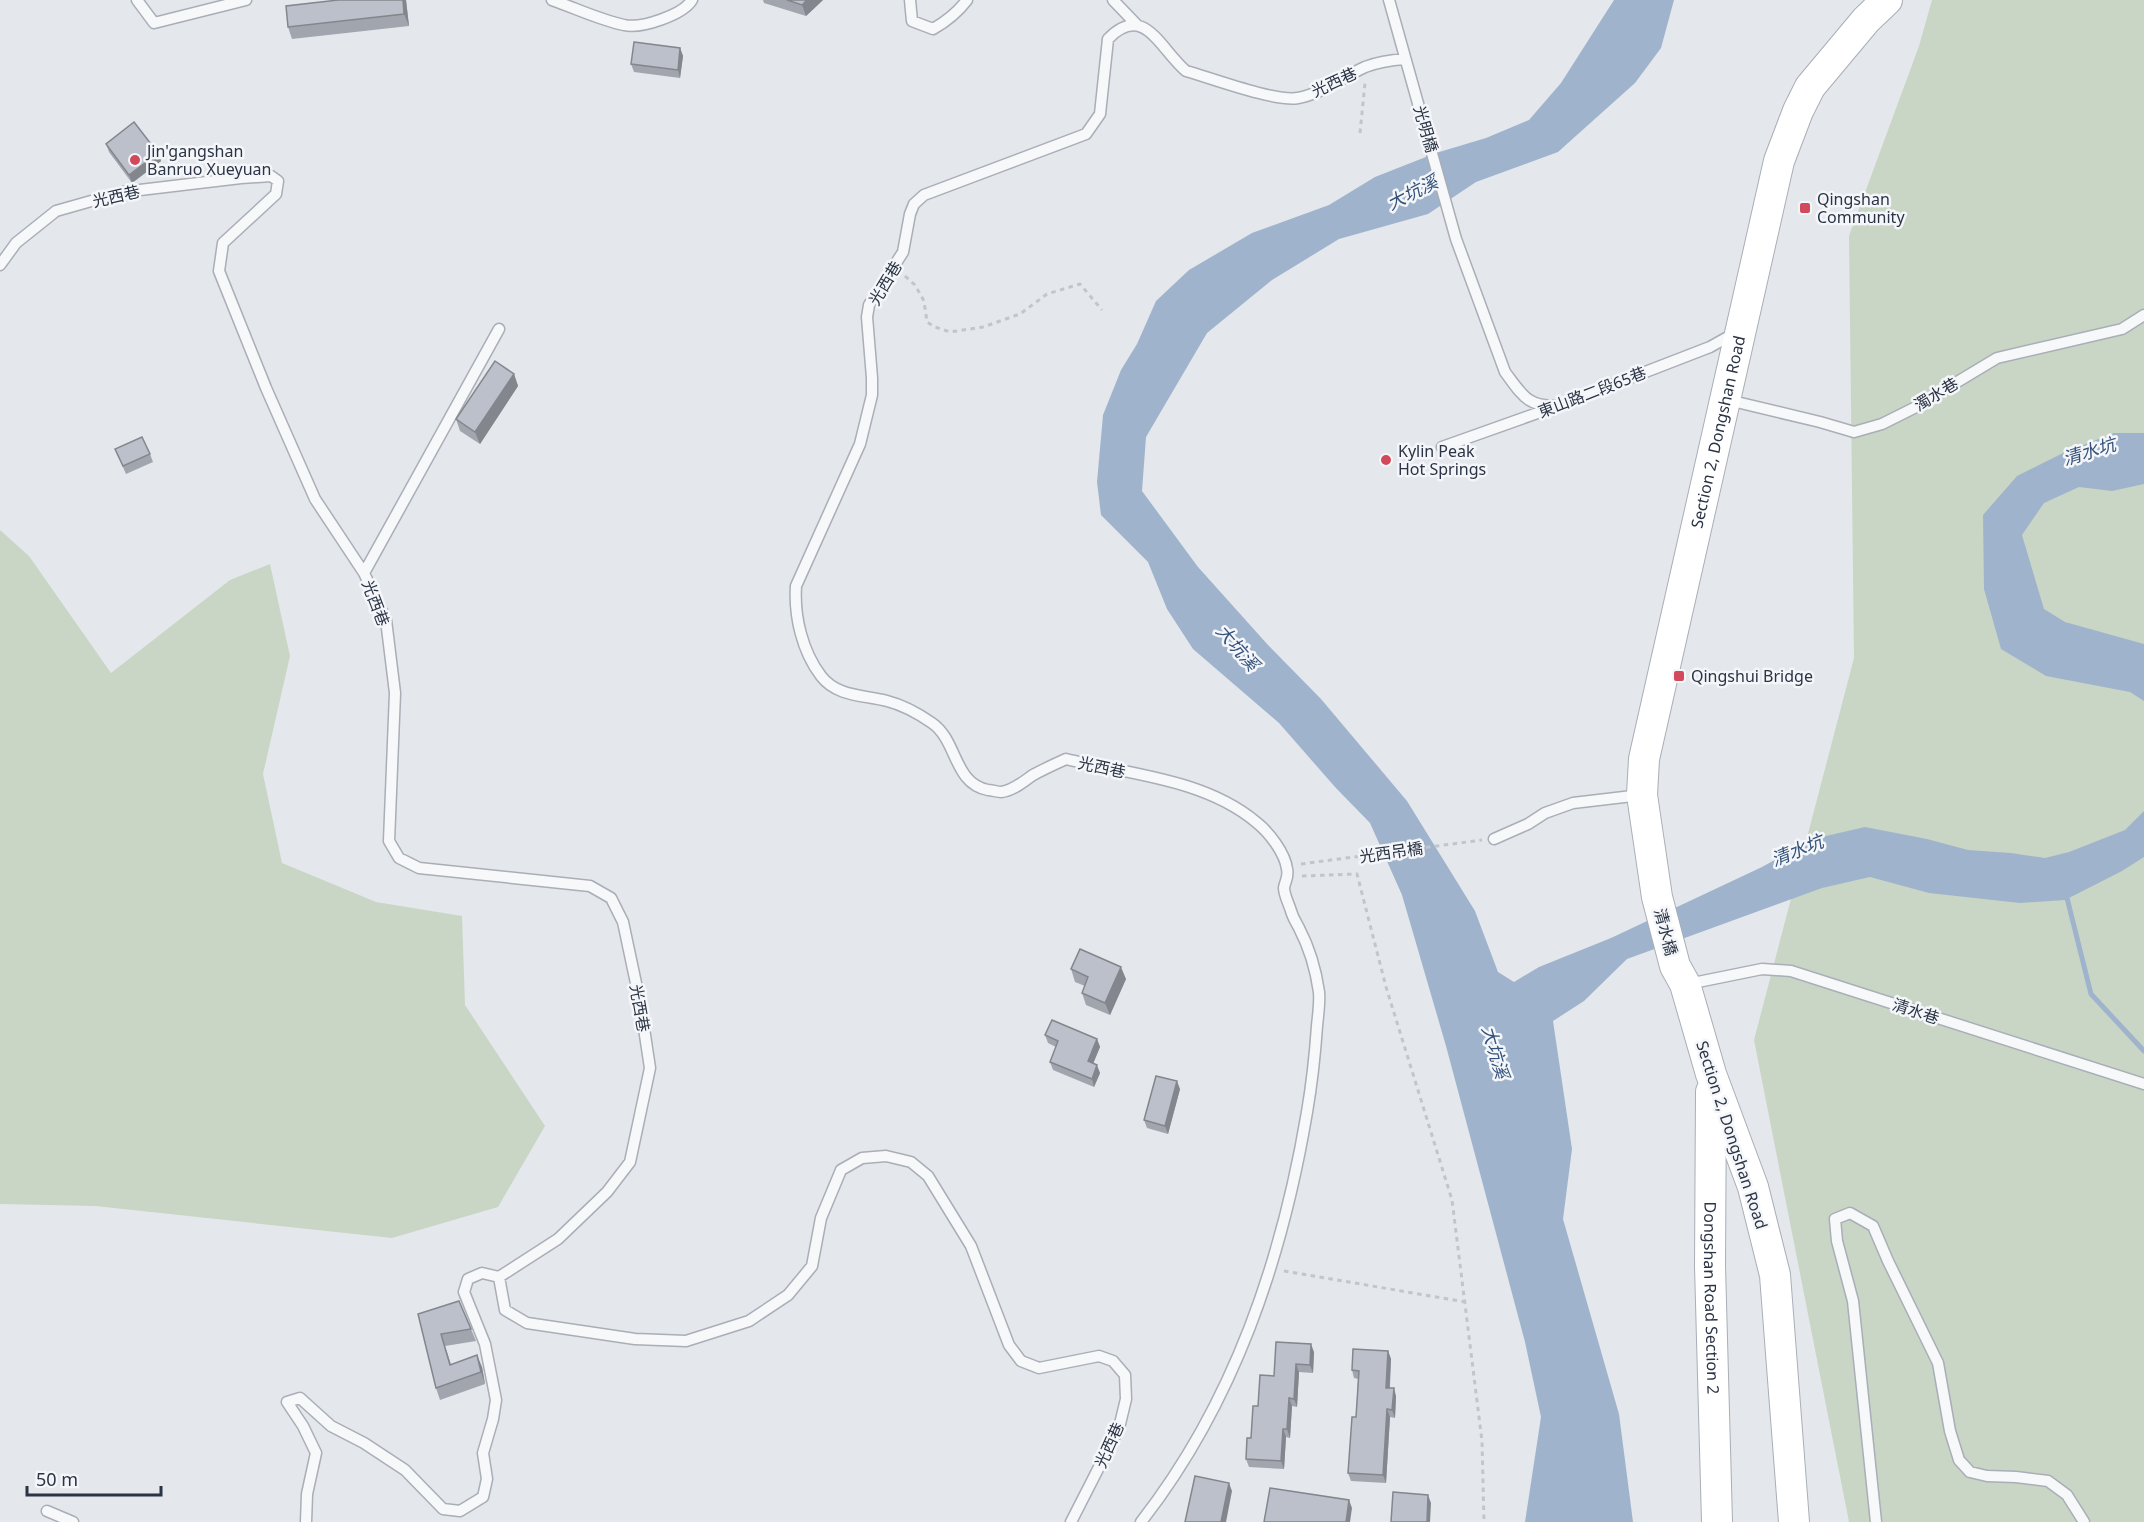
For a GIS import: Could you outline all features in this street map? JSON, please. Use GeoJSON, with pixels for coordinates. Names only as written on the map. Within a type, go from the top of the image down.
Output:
{"type":"FeatureCollection","features":[{"type":"Feature","properties":{"kind":"main road","name":"Section 2, Dongshan Road"},"geometry":{"type":"LineString","coordinates":[[1656,897],[1642,795],[1644,759],[1724,399],[1767,223],[1779,161],[1810,87],[1866,20],[1887,0]]}},
{"type":"Feature","properties":{"kind":"main road","name":"清水橋"},"geometry":{"type":"LineString","coordinates":[[1656,897],[1680,975]]}},
{"type":"Feature","properties":{"kind":"main road","name":"Section 2, Dongshan Road"},"geometry":{"type":"LineString","coordinates":[[1680,975],[1711,1074],[1753,1188],[1775,1275],[1794,1522]]}},
{"type":"Feature","properties":{"kind":"main road","name":"Dongshan Road Section 2"},"geometry":{"type":"LineString","coordinates":[[1711,1074],[1710,1266],[1717,1522]]}},
{"type":"Feature","properties":{"kind":"lane"},"geometry":{"type":"LineString","coordinates":[[137,0],[154,23],[246,0]]}},
{"type":"Feature","properties":{"kind":"lane"},"geometry":{"type":"LineString","coordinates":[[552,0],[626,26],[661,20],[688,7],[692,0]]}},
{"type":"Feature","properties":{"kind":"lane"},"geometry":{"type":"LineString","coordinates":[[910,0],[912,21],[933,29],[945,22],[967,0]]}},
{"type":"Feature","properties":{"kind":"lane"},"geometry":{"type":"LineString","coordinates":[[1113,0],[1137,25]]}},
{"type":"Feature","properties":{"kind":"lane"},"geometry":{"type":"LineString","coordinates":[[1389,0],[1405,59]]}},
{"type":"Feature","properties":{"kind":"lane","name":"光西巷"},"geometry":{"type":"LineString","coordinates":[[1141,1522],[1169,1486],[1220,1397],[1248,1335],[1270,1269],[1297,1170],[1314,1069],[1319,995],[1315,972],[1293,918],[1284,888],[1288,871],[1281,852],[1257,822],[1220,800],[1192,787],[1066,759],[1018,786],[1001,792],[981,788],[969,782],[961,771],[946,738],[936,725],[920,714],[889,702],[847,694],[831,685],[822,676],[802,638],[794,606],[796,586],[860,444],[872,395],[873,378],[867,316],[869,305],[903,252],[910,214],[914,204],[924,195],[1086,134],[1100,114],[1107,39],[1115,31],[1125,26],[1137,25],[1147,28],[1186,71],[1275,97],[1305,96],[1366,66],[1386,60],[1405,59]]}},
{"type":"Feature","properties":{"kind":"lane","name":"光明橋"},"geometry":{"type":"LineString","coordinates":[[1405,59],[1456,238],[1505,372],[1519,391],[1532,403],[1545,407],[1560,405]]}},
{"type":"Feature","properties":{"kind":"lane","name":"光西巷"},"geometry":{"type":"LineString","coordinates":[[0,265],[16,243],[56,211],[123,192],[241,178],[271,176],[278,181],[276,194],[224,243],[219,271],[266,388],[315,499],[364,573],[386,620],[395,693],[389,841],[399,858],[419,868],[590,886],[611,898],[623,922],[640,1002],[650,1068],[630,1162],[607,1192],[558,1239],[498,1277],[505,1310],[527,1323],[635,1339],[686,1341],[749,1321],[788,1295],[812,1266],[821,1218],[841,1170],[862,1158],[886,1156],[911,1162],[928,1176],[971,1246],[1009,1345],[1021,1361],[1039,1368],[1099,1356],[1113,1361],[1125,1375],[1126,1399],[1119,1428],[1071,1522]]}},
{"type":"Feature","properties":{"kind":"lane","name":"濁水巷"},"geometry":{"type":"LineString","coordinates":[[1724,399],[1854,432],[1882,424],[1914,408],[1997,358],[2122,329],[2144,315]]}},
{"type":"Feature","properties":{"kind":"lane"},"geometry":{"type":"LineString","coordinates":[[364,573],[499,329]]}},
{"type":"Feature","properties":{"kind":"lane","name":"東山路二段65巷"},"geometry":{"type":"LineString","coordinates":[[1442,447],[1560,405],[1710,347],[1740,330]]}},
{"type":"Feature","properties":{"kind":"lane"},"geometry":{"type":"LineString","coordinates":[[1494,838],[1528,824],[1545,813],[1573,803],[1642,795]]}},
{"type":"Feature","properties":{"kind":"lane","name":"清水巷"},"geometry":{"type":"LineString","coordinates":[[1680,975],[1762,969],[1791,970],[2144,1084]]}},
{"type":"Feature","properties":{"kind":"lane"},"geometry":{"type":"LineString","coordinates":[[1876,1522],[1853,1301],[1837,1241],[1835,1219],[1850,1213],[1873,1226],[1938,1363],[1945,1391],[1950,1431],[1959,1460],[1970,1472],[2048,1481],[2067,1495],[2084,1522]]}},
{"type":"Feature","properties":{"kind":"lane"},"geometry":{"type":"LineString","coordinates":[[306,1522],[307,1494],[316,1453],[303,1426],[287,1402],[300,1398],[331,1426],[364,1443],[405,1470],[443,1509],[460,1511],[483,1497],[487,1479],[483,1453],[496,1400],[484,1344],[464,1292],[468,1279],[482,1273],[498,1277]]}},
{"type":"Feature","properties":{"kind":"lane"},"geometry":{"type":"LineString","coordinates":[[47,1511],[73,1522]]}},
{"type":"Feature","properties":{"kind":"path"},"geometry":{"type":"LineString","coordinates":[[1360,133],[1366,66]]}},
{"type":"Feature","properties":{"kind":"path"},"geometry":{"type":"LineString","coordinates":[[895,266],[915,285],[924,301],[927,322],[950,332],[983,327],[1020,314],[1047,294],[1080,284],[1102,310]]}},
{"type":"Feature","properties":{"kind":"path","name":"光西吊橋"},"geometry":{"type":"LineString","coordinates":[[1288,871],[1494,838]]}},
{"type":"Feature","properties":{"kind":"path"},"geometry":{"type":"LineString","coordinates":[[1288,871],[1357,874],[1386,987],[1452,1200],[1482,1441],[1484,1522]]}},
{"type":"Feature","properties":{"kind":"path"},"geometry":{"type":"LineString","coordinates":[[1270,1269],[1466,1302]]}},
{"type":"Feature","properties":{"kind":"green space"},"geometry":{"type":"Polygon","coordinates":[[[1932,0],[2144,0],[2144,1522],[1849,1522],[1754,1040],[1854,658],[1849,236],[1919,46],[1932,0]]]}},
{"type":"Feature","properties":{"kind":"green space"},"geometry":{"type":"Polygon","coordinates":[[[0,530],[29,556],[111,673],[230,580],[270,564],[290,656],[263,774],[282,863],[376,902],[462,916],[465,1005],[545,1126],[498,1207],[392,1238],[95,1206],[0,1204],[0,530]]]}},
{"type":"Feature","properties":{"kind":"water"},"geometry":{"type":"Polygon","coordinates":[[[1614,0],[1674,0],[1661,48],[1635,83],[1558,152],[1476,182],[1428,214],[1339,239],[1272,280],[1207,333],[1146,437],[1142,491],[1198,567],[1268,645],[1321,699],[1407,801],[1475,911],[1498,972],[1514,982],[1539,967],[1611,938],[1762,867],[1813,839],[1865,827],[1927,839],[1968,850],[2045,858],[2069,852],[2125,830],[2144,811],[2144,857],[2065,900],[2020,903],[1929,893],[1870,877],[1822,888],[1627,959],[1584,1001],[1553,1021],[1572,1149],[1563,1219],[1619,1414],[1633,1522],[1525,1522],[1541,1417],[1525,1342],[1446,1046],[1402,895],[1370,823],[1279,723],[1193,649],[1167,609],[1148,562],[1101,515],[1097,482],[1103,415],[1121,370],[1137,344],[1156,301],[1189,270],[1252,233],[1329,205],[1375,177],[1436,153],[1486,138],[1529,120],[1561,83],[1614,0]]]}},
{"type":"Feature","properties":{"kind":"water","name":"清水坑"},"geometry":{"type":"Polygon","coordinates":[[[2114,433],[2144,433],[2144,484],[2112,491],[2079,487],[2044,503],[2022,535],[2044,609],[2065,622],[2144,644],[2144,701],[2130,692],[2046,676],[2001,649],[1984,589],[1983,515],[2017,476],[2063,453],[2114,433]]]}},
{"type":"Feature","properties":{"kind":"building"},"geometry":{"type":"Polygon","coordinates":[[[338,0],[403,0],[404,14],[288,27],[286,6],[338,0]]]}},
{"type":"Feature","properties":{"kind":"building"},"geometry":{"type":"Polygon","coordinates":[[[787,0],[807,0],[802,5],[787,0]]]}},
{"type":"Feature","properties":{"kind":"building"},"geometry":{"type":"Polygon","coordinates":[[[634,42],[680,48],[678,70],[631,64],[634,42]]]}},
{"type":"Feature","properties":{"kind":"building"},"geometry":{"type":"Polygon","coordinates":[[[134,122],[158,153],[129,175],[106,144],[134,122]]]}},
{"type":"Feature","properties":{"kind":"building"},"geometry":{"type":"Polygon","coordinates":[[[495,361],[514,374],[475,432],[456,419],[495,361]]]}},
{"type":"Feature","properties":{"kind":"building"},"geometry":{"type":"Polygon","coordinates":[[[142,437],[150,454],[123,466],[115,449],[142,437]]]}},
{"type":"Feature","properties":{"kind":"building"},"geometry":{"type":"Polygon","coordinates":[[[1080,949],[1121,967],[1105,1003],[1082,993],[1088,977],[1071,969],[1080,949]]]}},
{"type":"Feature","properties":{"kind":"building"},"geometry":{"type":"Polygon","coordinates":[[[1052,1020],[1097,1039],[1088,1061],[1097,1065],[1092,1079],[1050,1062],[1058,1041],[1045,1035],[1052,1020]]]}},
{"type":"Feature","properties":{"kind":"building"},"geometry":{"type":"Polygon","coordinates":[[[1156,1076],[1177,1081],[1165,1126],[1144,1120],[1156,1076]]]}},
{"type":"Feature","properties":{"kind":"building"},"geometry":{"type":"Polygon","coordinates":[[[459,1301],[471,1329],[441,1334],[450,1365],[477,1355],[481,1372],[436,1388],[418,1314],[459,1301]]]}},
{"type":"Feature","properties":{"kind":"building"},"geometry":{"type":"Polygon","coordinates":[[[1276,1342],[1311,1344],[1310,1365],[1296,1364],[1294,1399],[1289,1398],[1287,1429],[1283,1429],[1281,1461],[1246,1459],[1247,1438],[1251,1438],[1253,1406],[1258,1406],[1260,1375],[1274,1376],[1276,1342]]]}},
{"type":"Feature","properties":{"kind":"building"},"geometry":{"type":"Polygon","coordinates":[[[1353,1349],[1388,1351],[1386,1388],[1394,1388],[1392,1410],[1387,1409],[1383,1475],[1348,1473],[1352,1417],[1356,1417],[1359,1371],[1352,1370],[1353,1349]]]}},
{"type":"Feature","properties":{"kind":"building"},"geometry":{"type":"Polygon","coordinates":[[[1195,1476],[1229,1483],[1221,1522],[1185,1522],[1195,1476]]]}},
{"type":"Feature","properties":{"kind":"building"},"geometry":{"type":"Polygon","coordinates":[[[1270,1488],[1349,1500],[1346,1522],[1264,1522],[1270,1488]]]}},
{"type":"Feature","properties":{"kind":"building"},"geometry":{"type":"Polygon","coordinates":[[[1393,1492],[1428,1495],[1427,1522],[1391,1522],[1393,1492]]]}},
{"type":"Feature","properties":{"kind":"waterway"},"geometry":{"type":"LineString","coordinates":[[2066,894],[2091,994],[2144,1051]]}},
{"type":"Feature","properties":{"kind":"place","name":"Jin'gangshan Banruo Xueyuan"},"geometry":{"type":"Point","coordinates":[135,160]}},
{"type":"Feature","properties":{"kind":"place","name":"Qingshan Community"},"geometry":{"type":"Point","coordinates":[1805,208]}},
{"type":"Feature","properties":{"kind":"place","name":"Kylin Peak Hot Springs"},"geometry":{"type":"Point","coordinates":[1386,460]}},
{"type":"Feature","properties":{"kind":"place","name":"Qingshui Bridge"},"geometry":{"type":"Point","coordinates":[1679,676]}},
{"type":"Feature","properties":{"kind":"water label","name":"大坑溪"},"geometry":{"type":"Point","coordinates":[1412,192]}},
{"type":"Feature","properties":{"kind":"water label","name":"大坑溪"},"geometry":{"type":"Point","coordinates":[1238,647]}},
{"type":"Feature","properties":{"kind":"water label","name":"大坑溪"},"geometry":{"type":"Point","coordinates":[1496,1052]}}]}
